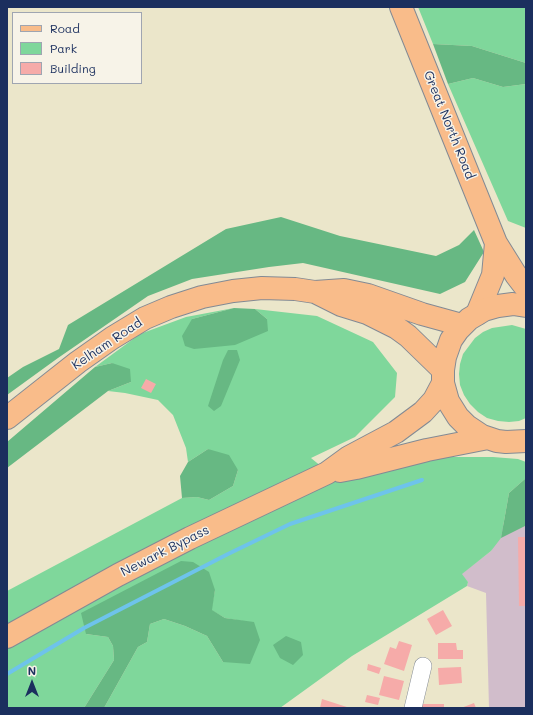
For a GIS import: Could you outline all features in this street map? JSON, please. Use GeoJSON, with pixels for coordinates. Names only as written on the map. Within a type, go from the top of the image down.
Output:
{"type":"FeatureCollection","features":[{"type":"Feature","properties":{"kind":"main road","name":"Great North Road"},"geometry":{"type":"LineString","coordinates":[[401,7],[496,243],[526,288]]}},
{"type":"Feature","properties":{"kind":"main road","name":"Great North Road"},"geometry":{"type":"LineString","coordinates":[[443,376],[444,357],[448,346],[455,335],[470,319],[493,275],[496,243]]}},
{"type":"Feature","properties":{"kind":"main road","name":"Kelham Road"},"geometry":{"type":"LineString","coordinates":[[7,418],[78,362],[112,338],[145,318],[171,307],[202,297],[240,290],[262,288],[295,289],[315,292],[344,290],[368,295],[422,314],[470,319]]}},
{"type":"Feature","properties":{"kind":"main road","name":"Kelham Road"},"geometry":{"type":"LineString","coordinates":[[315,292],[341,305],[367,313],[396,328],[408,336],[443,376]]}},
{"type":"Feature","properties":{"kind":"main road"},"geometry":{"type":"LineString","coordinates":[[470,319],[498,306],[513,304],[526,306]]}},
{"type":"Feature","properties":{"kind":"main road"},"geometry":{"type":"LineString","coordinates":[[443,376],[448,401],[458,417],[472,430],[507,441],[526,451]]}},
{"type":"Feature","properties":{"kind":"main road","name":"Newark Bypass"},"geometry":{"type":"LineString","coordinates":[[7,638],[118,575],[164,551],[327,473],[348,457],[396,432],[423,412],[434,400],[443,376]]}},
{"type":"Feature","properties":{"kind":"main road","name":"Newark Bypass"},"geometry":{"type":"LineString","coordinates":[[327,473],[356,468],[427,450],[507,441]]}},
{"type":"Feature","properties":{"kind":"street"},"geometry":{"type":"LineString","coordinates":[[413,708],[423,666]]}},
{"type":"Feature","properties":{"kind":"shaded area"},"geometry":{"type":"Polygon","coordinates":[[[526,478],[526,708],[489,708],[486,593],[467,586],[468,582],[461,574],[491,551],[526,478]]]}},
{"type":"Feature","properties":{"kind":"green space"},"geometry":{"type":"Polygon","coordinates":[[[418,7],[526,7],[526,63],[472,46],[433,44],[418,7]]]}},
{"type":"Feature","properties":{"kind":"green space"},"geometry":{"type":"Polygon","coordinates":[[[433,44],[472,46],[526,63],[526,84],[503,87],[473,78],[448,84],[433,44]]]}},
{"type":"Feature","properties":{"kind":"green space"},"geometry":{"type":"Polygon","coordinates":[[[473,78],[503,87],[526,84],[526,228],[508,221],[448,84],[473,78]]]}},
{"type":"Feature","properties":{"kind":"green space"},"geometry":{"type":"Polygon","coordinates":[[[281,217],[340,236],[436,256],[459,245],[474,230],[484,252],[465,282],[440,294],[303,263],[192,279],[148,296],[7,395],[7,378],[23,367],[59,349],[68,325],[226,229],[281,217]]]}},
{"type":"Feature","properties":{"kind":"green space"},"geometry":{"type":"Polygon","coordinates":[[[234,308],[192,319],[267,319],[255,309],[317,316],[373,342],[397,373],[395,397],[355,437],[311,458],[339,481],[442,457],[493,457],[518,459],[526,462],[526,478],[509,493],[501,538],[491,551],[462,574],[468,582],[467,586],[352,656],[280,708],[104,708],[138,647],[147,642],[150,624],[164,619],[185,626],[207,636],[223,662],[254,623],[225,618],[211,610],[215,590],[86,634],[108,637],[113,646],[114,660],[84,708],[7,708],[7,591],[182,498],[197,497],[209,500],[233,486],[238,470],[208,449],[188,462],[186,448],[173,415],[158,400],[108,391],[131,382],[112,363],[95,367],[140,334],[186,317],[234,308]]]}},
{"type":"Feature","properties":{"kind":"green space"},"geometry":{"type":"Polygon","coordinates":[[[234,308],[255,309],[267,319],[268,331],[235,345],[194,349],[185,346],[182,336],[192,319],[234,308]]]}},
{"type":"Feature","properties":{"kind":"green space"},"geometry":{"type":"Polygon","coordinates":[[[512,325],[526,329],[526,418],[519,421],[509,422],[487,418],[478,412],[464,395],[460,385],[459,374],[463,354],[475,338],[492,328],[512,325]]]}},
{"type":"Feature","properties":{"kind":"green space"},"geometry":{"type":"Polygon","coordinates":[[[228,350],[237,350],[240,360],[221,406],[214,411],[208,406],[223,360],[228,350]]]}},
{"type":"Feature","properties":{"kind":"green space"},"geometry":{"type":"Polygon","coordinates":[[[112,363],[130,369],[131,382],[108,391],[7,468],[7,442],[95,367],[112,363]]]}},
{"type":"Feature","properties":{"kind":"green space"},"geometry":{"type":"Polygon","coordinates":[[[208,449],[229,455],[238,470],[233,486],[209,500],[197,497],[182,498],[180,476],[188,462],[208,449]]]}},
{"type":"Feature","properties":{"kind":"green space"},"geometry":{"type":"Polygon","coordinates":[[[526,478],[525,526],[501,538],[509,493],[526,478]]]}},
{"type":"Feature","properties":{"kind":"green space"},"geometry":{"type":"Polygon","coordinates":[[[181,561],[193,562],[209,572],[215,590],[212,610],[225,618],[254,622],[260,640],[250,664],[223,662],[207,636],[185,626],[164,619],[150,624],[147,642],[138,647],[104,708],[84,708],[114,660],[113,646],[108,637],[86,634],[81,613],[181,561]]]}},
{"type":"Feature","properties":{"kind":"green space"},"geometry":{"type":"Polygon","coordinates":[[[286,636],[301,642],[303,655],[293,665],[280,658],[273,645],[286,636]]]}},
{"type":"Feature","properties":{"kind":"building"},"geometry":{"type":"Polygon","coordinates":[[[146,379],[156,384],[151,393],[141,388],[146,379]]]}},
{"type":"Feature","properties":{"kind":"building"},"geometry":{"type":"Polygon","coordinates":[[[518,537],[526,537],[526,606],[519,606],[518,537]]]}},
{"type":"Feature","properties":{"kind":"building"},"geometry":{"type":"Polygon","coordinates":[[[443,610],[452,626],[436,635],[427,619],[443,610]]]}},
{"type":"Feature","properties":{"kind":"building"},"geometry":{"type":"Polygon","coordinates":[[[399,641],[412,645],[404,671],[384,664],[390,647],[396,649],[399,641]]]}},
{"type":"Feature","properties":{"kind":"building"},"geometry":{"type":"Polygon","coordinates":[[[438,643],[456,643],[457,650],[463,650],[463,659],[438,659],[438,643]]]}},
{"type":"Feature","properties":{"kind":"building"},"geometry":{"type":"Polygon","coordinates":[[[368,664],[381,668],[379,674],[367,670],[368,664]]]}},
{"type":"Feature","properties":{"kind":"building"},"geometry":{"type":"Polygon","coordinates":[[[461,667],[462,683],[439,685],[438,668],[461,667]]]}},
{"type":"Feature","properties":{"kind":"building"},"geometry":{"type":"Polygon","coordinates":[[[384,676],[404,681],[399,700],[379,695],[384,676]]]}},
{"type":"Feature","properties":{"kind":"building"},"geometry":{"type":"Polygon","coordinates":[[[367,695],[380,698],[378,705],[365,702],[367,695]]]}},
{"type":"Feature","properties":{"kind":"building"},"geometry":{"type":"Polygon","coordinates":[[[322,699],[350,708],[320,708],[322,699]]]}},
{"type":"Feature","properties":{"kind":"building"},"geometry":{"type":"Polygon","coordinates":[[[474,703],[476,708],[461,708],[474,703]]]}},
{"type":"Feature","properties":{"kind":"building"},"geometry":{"type":"Polygon","coordinates":[[[420,704],[444,704],[444,708],[420,708],[420,704]]]}},
{"type":"Feature","properties":{"kind":"waterway"},"geometry":{"type":"LineString","coordinates":[[7,674],[84,628],[290,524],[422,480]]}}]}
